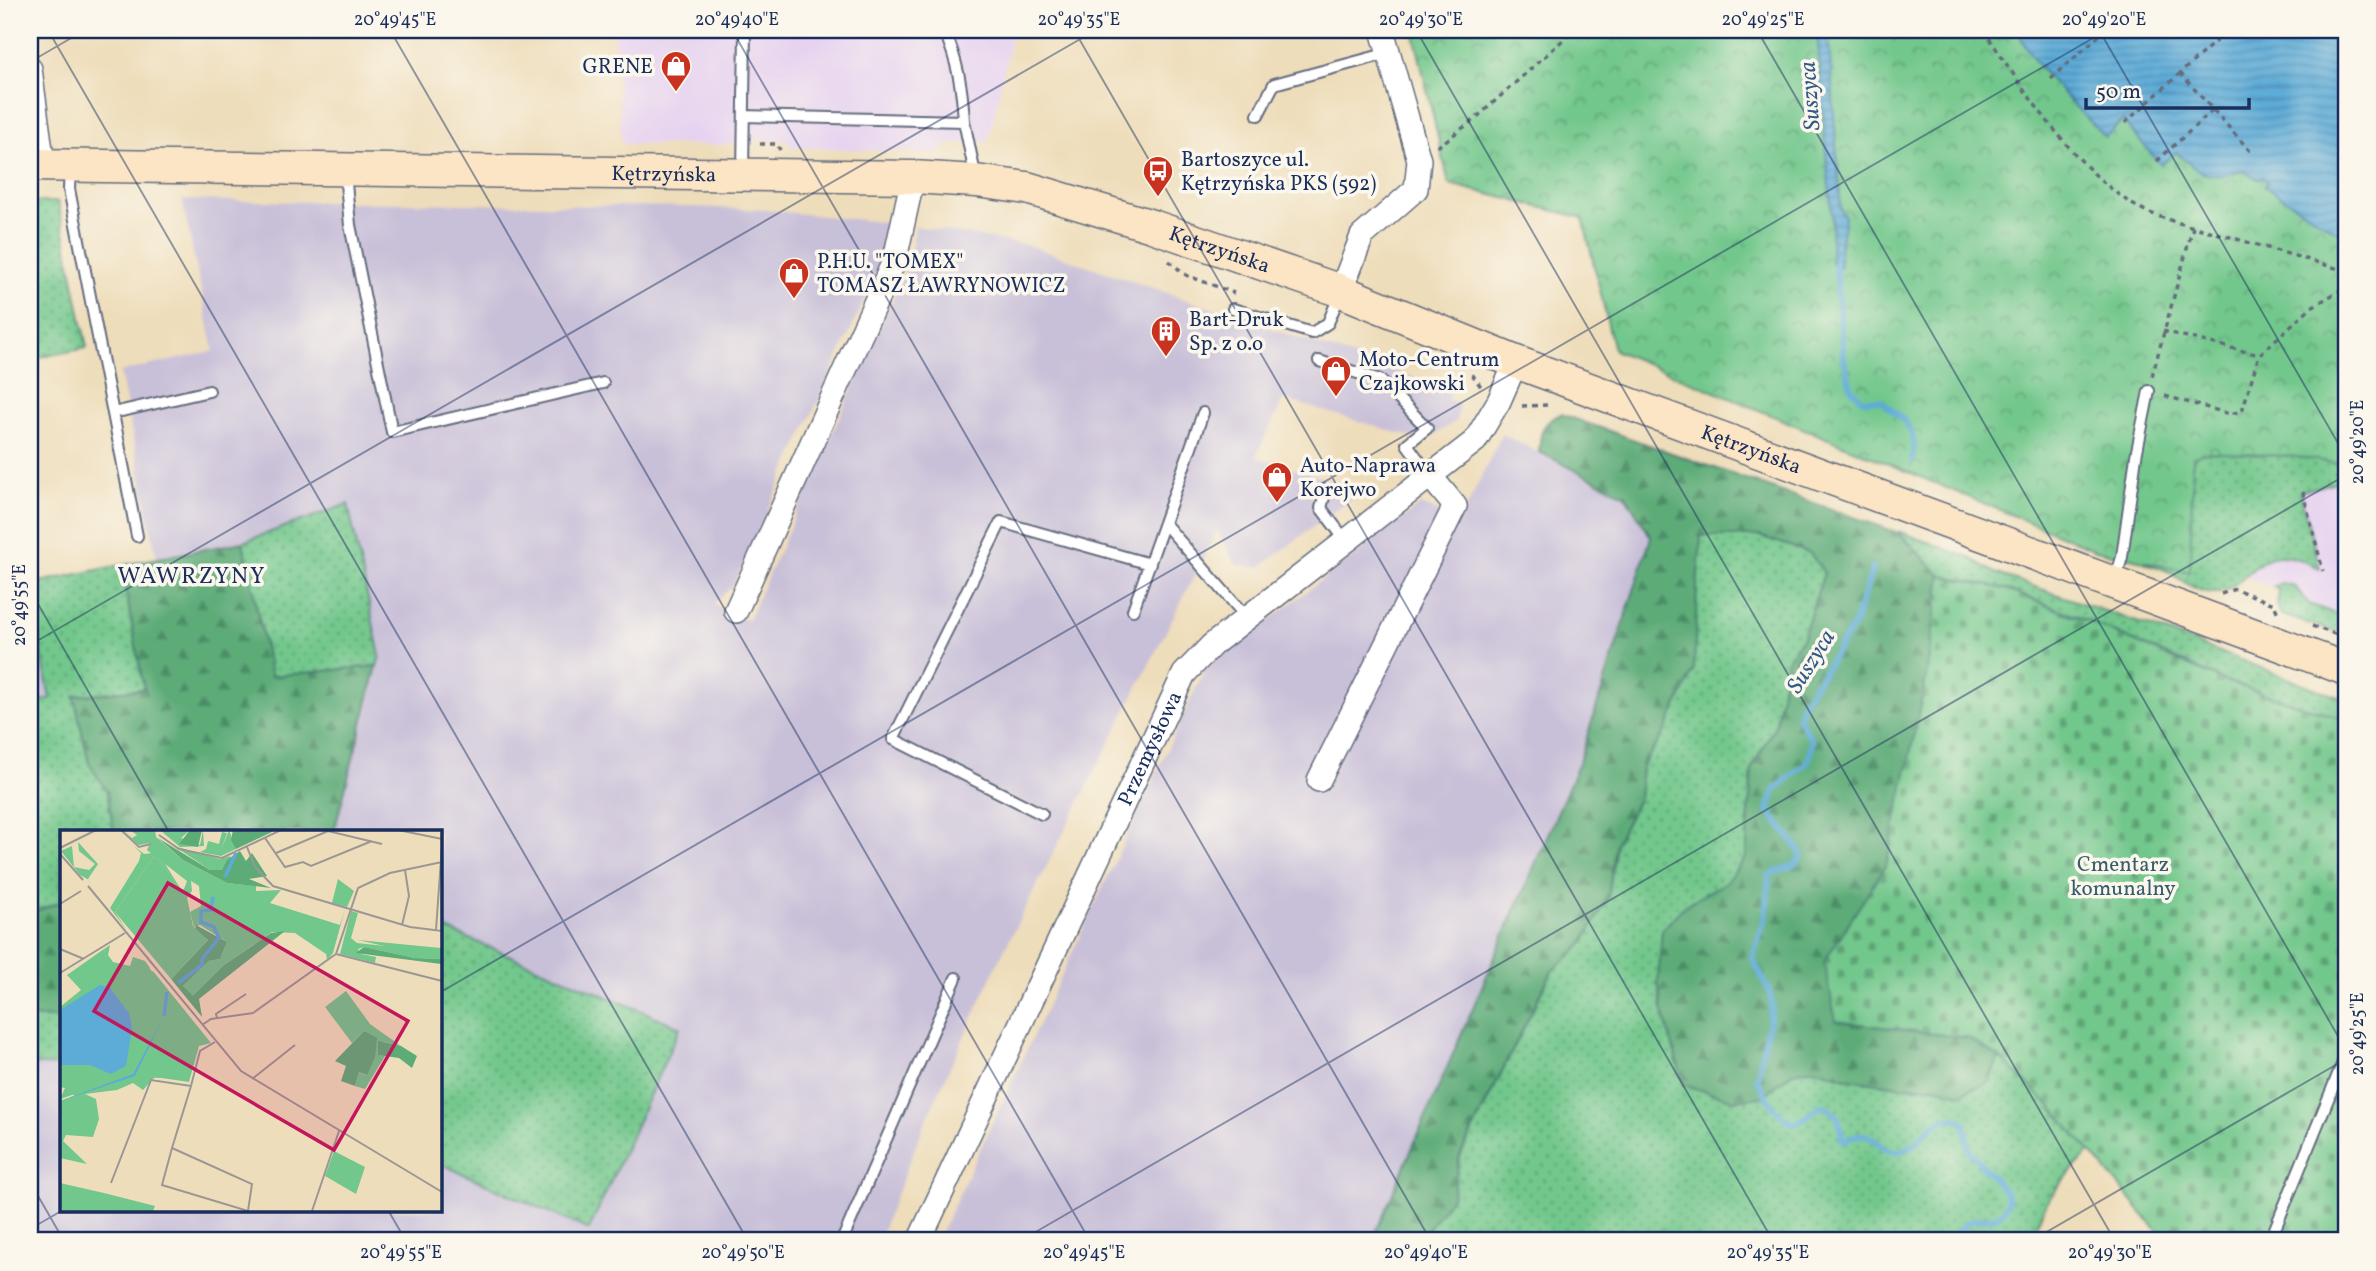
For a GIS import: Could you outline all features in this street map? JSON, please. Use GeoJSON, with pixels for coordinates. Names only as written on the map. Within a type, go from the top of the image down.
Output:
{"type":"FeatureCollection","features":[{"type":"Feature","properties":{"kind":"main road","name":"Kętrzyńska"},"geometry":{"type":"LineString","coordinates":[[47,165],[913,177],[1027,188],[1094,207],[1340,291],[1516,362],[2346,669]]}},
{"type":"Feature","properties":{"kind":"street"},"geometry":{"type":"LineString","coordinates":[[1340,291],[1362,236],[1416,189],[1419,160],[1382,30]]}},
{"type":"Feature","properties":{"kind":"street"},"geometry":{"type":"LineString","coordinates":[[30,69],[47,165]]}},
{"type":"Feature","properties":{"kind":"street"},"geometry":{"type":"LineString","coordinates":[[736,611],[895,259],[913,177]]}},
{"type":"Feature","properties":{"kind":"street","name":"Przemysłowa"},"geometry":{"type":"LineString","coordinates":[[919,1241],[1184,674],[1212,645],[1475,442],[1495,409],[1516,362]]}},
{"type":"Feature","properties":{"kind":"street"},"geometry":{"type":"LineString","coordinates":[[1319,780],[1454,506],[1431,477]]}},
{"type":"Feature","properties":{"kind":"lane"},"geometry":{"type":"LineString","coordinates":[[743,175],[745,30]]}},
{"type":"Feature","properties":{"kind":"lane"},"geometry":{"type":"LineString","coordinates":[[944,30],[956,56],[964,121],[976,181]]}},
{"type":"Feature","properties":{"kind":"lane"},"geometry":{"type":"LineString","coordinates":[[1258,115],[1273,84],[1389,53]]}},
{"type":"Feature","properties":{"kind":"lane"},"geometry":{"type":"LineString","coordinates":[[744,116],[964,121]]}},
{"type":"Feature","properties":{"kind":"lane"},"geometry":{"type":"LineString","coordinates":[[47,165],[69,189],[137,536]]}},
{"type":"Feature","properties":{"kind":"lane"},"geometry":{"type":"LineString","coordinates":[[345,169],[350,225],[392,432],[603,383]]}},
{"type":"Feature","properties":{"kind":"lane"},"geometry":{"type":"LineString","coordinates":[[1233,309],[1312,333],[1328,323],[1340,291]]}},
{"type":"Feature","properties":{"kind":"lane"},"geometry":{"type":"LineString","coordinates":[[1319,362],[1380,380],[1427,428],[1406,444],[1431,477]]}},
{"type":"Feature","properties":{"kind":"lane"},"geometry":{"type":"LineString","coordinates":[[113,413],[209,391]]}},
{"type":"Feature","properties":{"kind":"lane"},"geometry":{"type":"LineString","coordinates":[[2114,583],[2122,556],[2136,456],[2149,391]]}},
{"type":"Feature","properties":{"kind":"lane"},"geometry":{"type":"LineString","coordinates":[[1133,610],[1203,414]]}},
{"type":"Feature","properties":{"kind":"lane"},"geometry":{"type":"LineString","coordinates":[[1326,490],[1321,508],[1346,541]]}},
{"type":"Feature","properties":{"kind":"lane"},"geometry":{"type":"LineString","coordinates":[[1042,814],[893,739],[1001,522],[1150,564]]}},
{"type":"Feature","properties":{"kind":"lane"},"geometry":{"type":"LineString","coordinates":[[1164,523],[1247,618]]}},
{"type":"Feature","properties":{"kind":"lane"},"geometry":{"type":"LineString","coordinates":[[842,1241],[956,978]]}},
{"type":"Feature","properties":{"kind":"lane"},"geometry":{"type":"LineString","coordinates":[[2270,1241],[2346,1055]]}},
{"type":"Feature","properties":{"kind":"path"},"geometry":{"type":"LineString","coordinates":[[1419,160],[1475,119],[1574,30]]}},
{"type":"Feature","properties":{"kind":"path"},"geometry":{"type":"LineString","coordinates":[[1984,30],[2038,110],[2101,179],[2133,204],[2193,227],[2346,271]]}},
{"type":"Feature","properties":{"kind":"path"},"geometry":{"type":"LineString","coordinates":[[2052,79],[2105,30]]}},
{"type":"Feature","properties":{"kind":"path"},"geometry":{"type":"LineString","coordinates":[[2125,123],[2228,30]]}},
{"type":"Feature","properties":{"kind":"path"},"geometry":{"type":"LineString","coordinates":[[2180,73],[2251,152]]}},
{"type":"Feature","properties":{"kind":"path"},"geometry":{"type":"LineString","coordinates":[[2157,160],[2214,110]]}},
{"type":"Feature","properties":{"kind":"path"},"geometry":{"type":"LineString","coordinates":[[2193,227],[2149,391],[2230,414],[2242,411],[2259,355],[2310,308],[2346,286]]}},
{"type":"Feature","properties":{"kind":"path"},"geometry":{"type":"LineString","coordinates":[[1167,259],[1186,275],[1243,296]]}},
{"type":"Feature","properties":{"kind":"path"},"geometry":{"type":"LineString","coordinates":[[2163,331],[2259,355]]}},
{"type":"Feature","properties":{"kind":"path"},"geometry":{"type":"LineString","coordinates":[[2303,492],[2323,571]]}},
{"type":"Feature","properties":{"kind":"shaded area"},"geometry":{"type":"Polygon","coordinates":[[[614,30],[1013,30],[988,142],[950,143],[937,153],[791,147],[786,140],[758,139],[715,145],[623,144],[614,30]]]}},
{"type":"Feature","properties":{"kind":"shaded area"},"geometry":{"type":"Polygon","coordinates":[[[182,200],[695,207],[765,210],[892,223],[882,262],[733,586],[713,604],[748,620],[909,263],[915,226],[1027,245],[1450,390],[1447,400],[1459,403],[1456,421],[1425,441],[1283,399],[1256,457],[1362,490],[1259,568],[1236,564],[1217,531],[999,960],[924,1125],[878,1241],[30,1241],[30,1064],[60,1066],[60,1212],[441,1212],[441,1164],[589,1230],[679,1027],[441,927],[441,830],[335,830],[380,656],[348,504],[243,542],[157,559],[120,372],[214,351],[182,200]]]}},
{"type":"Feature","properties":{"kind":"shaded area"},"geometry":{"type":"Polygon","coordinates":[[[1502,434],[1625,496],[1651,537],[1578,765],[1372,1241],[937,1241],[1205,669],[1420,505],[1461,519],[1502,434]]]}},
{"type":"Feature","properties":{"kind":"shaded area"},"geometry":{"type":"Polygon","coordinates":[[[2192,457],[2346,465],[2346,619],[2291,598],[2279,589],[2251,580],[2192,457]]]}},
{"type":"Feature","properties":{"kind":"shaded area"},"geometry":{"type":"Polygon","coordinates":[[[30,583],[50,700],[30,702],[30,583]]]}},
{"type":"Feature","properties":{"kind":"green space"},"geometry":{"type":"Polygon","coordinates":[[[1413,30],[2346,30],[2346,465],[2291,456],[2203,452],[2193,457],[2190,572],[2096,550],[1614,350],[1583,218],[1449,184],[1413,30]]]}},
{"type":"Feature","properties":{"kind":"green space"},"geometry":{"type":"Polygon","coordinates":[[[30,202],[58,202],[87,348],[30,359],[30,202]]]}},
{"type":"Feature","properties":{"kind":"green space"},"geometry":{"type":"Polygon","coordinates":[[[2346,294],[2346,479],[2300,492],[2320,568],[2285,556],[2269,558],[2228,589],[2208,592],[2144,562],[2159,466],[2346,294]]]}},
{"type":"Feature","properties":{"kind":"green space"},"geometry":{"type":"Polygon","coordinates":[[[1561,414],[1899,533],[1941,576],[1926,678],[1887,863],[1824,962],[1837,1021],[1968,1038],[1999,1057],[1989,1082],[1960,1094],[1935,1087],[1900,1086],[1850,1079],[1814,1068],[1792,1072],[1762,1097],[1734,1100],[1684,1085],[1662,1008],[1658,981],[1662,930],[1684,906],[1726,882],[1746,858],[1752,768],[1776,724],[1787,660],[1803,637],[1824,573],[1810,553],[1760,536],[1701,536],[1694,670],[1664,733],[1642,766],[1639,797],[1616,843],[1608,898],[1582,945],[1552,971],[1460,1155],[1452,1197],[1430,1226],[1423,1241],[1372,1241],[1578,765],[1651,537],[1625,495],[1539,452],[1545,425],[1561,414]]]}},
{"type":"Feature","properties":{"kind":"green space"},"geometry":{"type":"Polygon","coordinates":[[[348,504],[380,656],[377,666],[271,677],[243,542],[348,504]]]}},
{"type":"Feature","properties":{"kind":"green space"},"geometry":{"type":"Polygon","coordinates":[[[1898,531],[1970,558],[1995,573],[2180,637],[2346,700],[2346,720],[2233,684],[2074,615],[2005,589],[1941,576],[1898,531]]]}},
{"type":"Feature","properties":{"kind":"green space"},"geometry":{"type":"Polygon","coordinates":[[[1701,536],[1760,536],[1810,553],[1824,573],[1803,637],[1787,660],[1776,724],[1752,768],[1746,858],[1726,882],[1684,906],[1658,981],[1662,1008],[1684,1085],[1762,1097],[1792,1072],[1814,1068],[1850,1079],[1900,1086],[1935,1087],[1960,1094],[1989,1082],[1999,1057],[2051,1106],[2090,1151],[2062,1181],[2047,1203],[2041,1214],[2034,1241],[1423,1241],[1430,1226],[1452,1197],[1460,1156],[1552,971],[1582,945],[1608,898],[1616,843],[1639,797],[1642,766],[1664,733],[1697,586],[1701,536]]]}},
{"type":"Feature","properties":{"kind":"green space"},"geometry":{"type":"Polygon","coordinates":[[[243,542],[271,676],[377,666],[335,830],[114,830],[107,791],[89,763],[74,696],[144,689],[121,565],[243,542]]]}},
{"type":"Feature","properties":{"kind":"green space"},"geometry":{"type":"Polygon","coordinates":[[[121,565],[144,689],[74,696],[89,763],[107,791],[114,830],[60,830],[60,902],[30,913],[30,702],[50,699],[30,584],[121,565]]]}},
{"type":"Feature","properties":{"kind":"green space","name":"Cmentarz komunalny"},"geometry":{"type":"Polygon","coordinates":[[[1941,576],[2005,589],[2102,627],[2233,684],[2346,720],[2346,1241],[2166,1241],[2051,1106],[1999,1057],[1968,1038],[1836,1021],[1824,962],[1887,863],[1926,678],[1941,576]]]}},
{"type":"Feature","properties":{"kind":"green space"},"geometry":{"type":"Polygon","coordinates":[[[2281,583],[2294,586],[2309,604],[2346,618],[2346,635],[2281,615],[2277,605],[2279,590],[2273,587],[2281,583]]]}},
{"type":"Feature","properties":{"kind":"green space"},"geometry":{"type":"Polygon","coordinates":[[[60,902],[60,1018],[30,1017],[30,913],[60,902]]]}},
{"type":"Feature","properties":{"kind":"green space"},"geometry":{"type":"Polygon","coordinates":[[[441,927],[680,1027],[589,1230],[441,1164],[441,927]]]}},
{"type":"Feature","properties":{"kind":"green space"},"geometry":{"type":"Polygon","coordinates":[[[30,1017],[60,1018],[60,1066],[30,1064],[30,1017]]]}},
{"type":"Feature","properties":{"kind":"water"},"geometry":{"type":"Polygon","coordinates":[[[1817,30],[1828,30],[1841,211],[1845,216],[1840,268],[1831,262],[1832,218],[1817,30]]]}},
{"type":"Feature","properties":{"kind":"water"},"geometry":{"type":"Polygon","coordinates":[[[2019,30],[2346,30],[2346,237],[2264,186],[2268,182],[2262,177],[2258,179],[2243,171],[2221,175],[2206,174],[2176,152],[2161,165],[2123,121],[2105,137],[2031,56],[2019,30]]]}},
{"type":"Feature","properties":{"kind":"waterway","name":"Suszyca"},"geometry":{"type":"LineString","coordinates":[[1835,258],[1844,360],[1851,388],[1863,400],[1879,400],[1902,419],[1913,439],[1912,460]]}},
{"type":"Feature","properties":{"kind":"waterway","name":"Suszyca"},"geometry":{"type":"LineString","coordinates":[[1873,567],[1854,625],[1802,704],[1799,718],[1812,741],[1809,760],[1775,790],[1768,809],[1801,854],[1792,866],[1769,876],[1766,916],[1752,958],[1769,990],[1772,1006],[1757,1079],[1777,1111],[1795,1124],[1823,1105],[1839,1119],[1842,1139],[1845,1141],[1863,1135],[1892,1151],[1900,1151],[1912,1146],[1940,1121],[1956,1118],[1965,1124],[1967,1145],[1971,1153],[2006,1192],[2008,1201],[2003,1212],[1996,1217],[1973,1220],[1960,1229],[1952,1241]]}},
{"type":"Feature","properties":{"kind":"place","name":"GRENE"},"geometry":{"type":"Point","coordinates":[676,93]}},
{"type":"Feature","properties":{"kind":"place","name":"Bartoszyce ul. Kętrzyńska PKS (592)"},"geometry":{"type":"Point","coordinates":[1158,198]}},
{"type":"Feature","properties":{"kind":"place","name":"P.H.U. \"TOMEX\" TOMASZ ŁAWRYNOWICZ"},"geometry":{"type":"Point","coordinates":[794,300]}},
{"type":"Feature","properties":{"kind":"place","name":"Bart-Druk Sp. z o.o"},"geometry":{"type":"Point","coordinates":[1166,358]}},
{"type":"Feature","properties":{"kind":"place","name":"Moto-Centrum Czajkowski"},"geometry":{"type":"Point","coordinates":[1336,398]}},
{"type":"Feature","properties":{"kind":"place","name":"Auto-Naprawa Korejwo"},"geometry":{"type":"Point","coordinates":[1277,504]}},
{"type":"Feature","properties":{"kind":"district","name":"WAWRZYNY"},"geometry":{"type":"Point","coordinates":[192,575]}}]}
